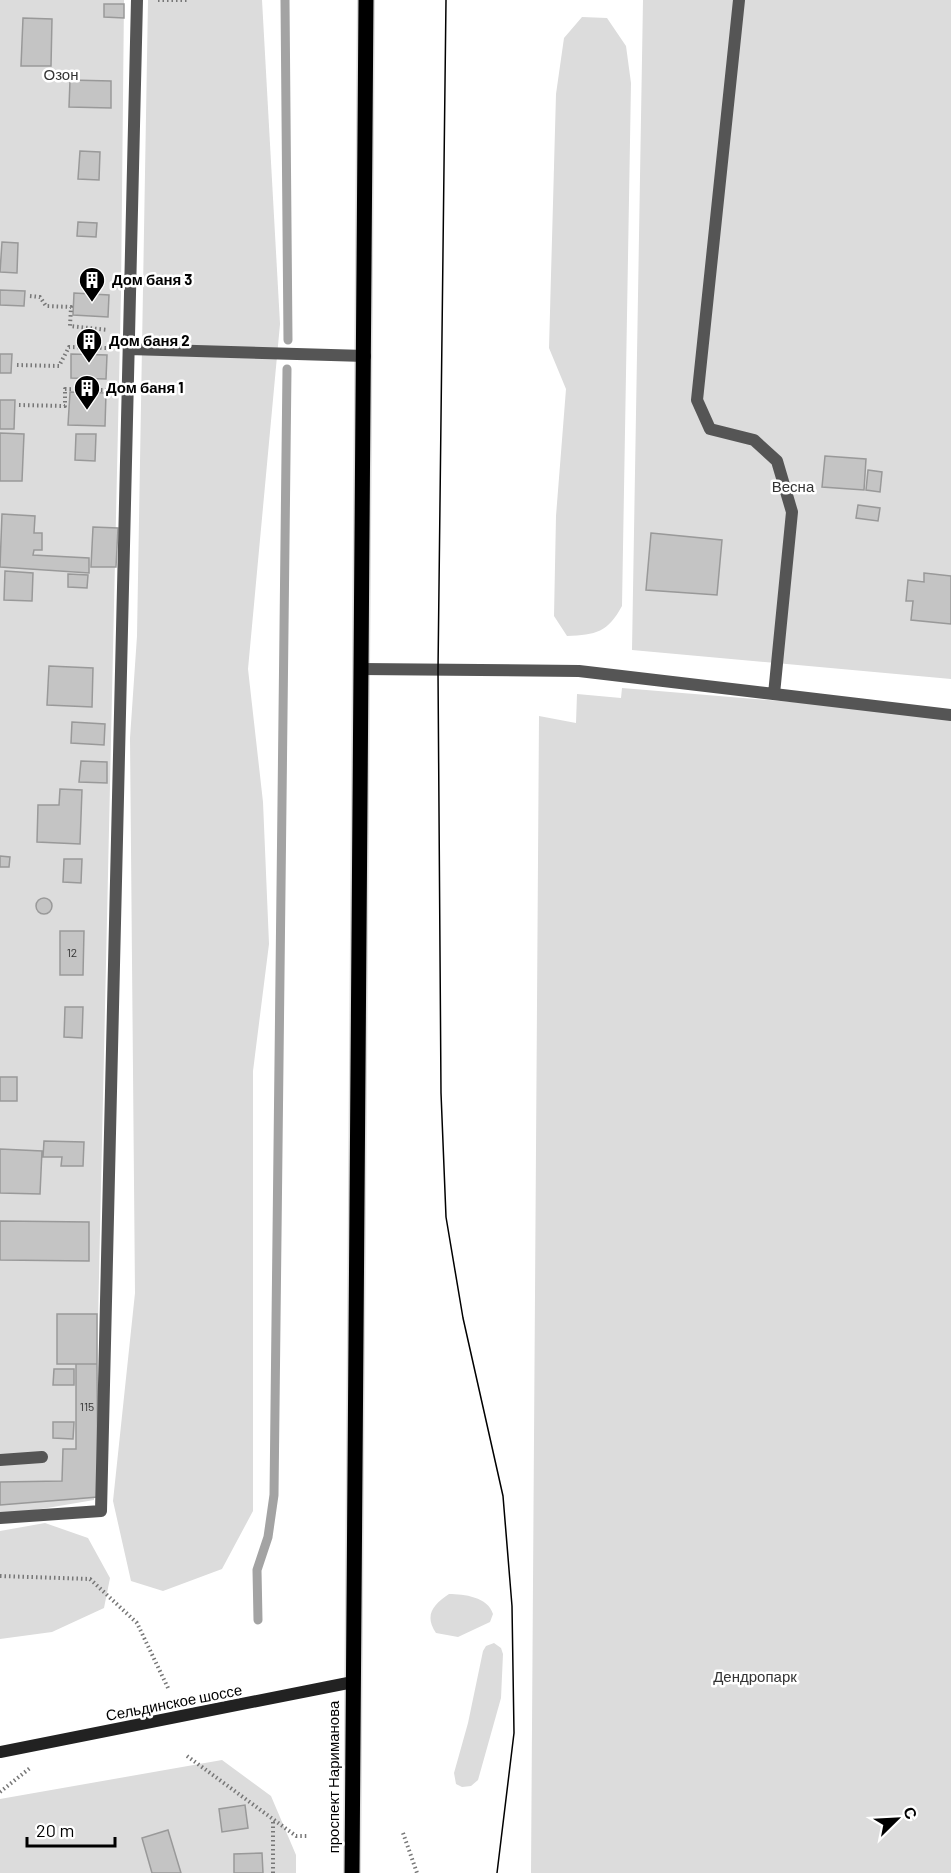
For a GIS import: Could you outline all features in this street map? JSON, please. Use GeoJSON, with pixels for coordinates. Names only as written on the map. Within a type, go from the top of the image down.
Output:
{"type":"FeatureCollection","features":[{"type":"Feature","properties":{"kind":"main road","name":"проспект Нариманова"},"geometry":{"type":"LineString","coordinates":[[352,1873],[366,0]]}},
{"type":"Feature","properties":{"kind":"main road","name":"Сельдинское шоссе"},"geometry":{"type":"LineString","coordinates":[[0,1752],[353,1682]]}},
{"type":"Feature","properties":{"kind":"lane"},"geometry":{"type":"LineString","coordinates":[[0,1518],[101,1511],[137,0]]}},
{"type":"Feature","properties":{"kind":"lane"},"geometry":{"type":"LineString","coordinates":[[739,0],[697,399],[710,429],[754,440],[777,461],[792,512],[774,694]]}},
{"type":"Feature","properties":{"kind":"lane"},"geometry":{"type":"LineString","coordinates":[[129,349],[365,356]]}},
{"type":"Feature","properties":{"kind":"lane"},"geometry":{"type":"LineString","coordinates":[[360,669],[579,671],[951,715]]}},
{"type":"Feature","properties":{"kind":"lane"},"geometry":{"type":"LineString","coordinates":[[0,1460],[42,1457]]}},
{"type":"Feature","properties":{"kind":"path"},"geometry":{"type":"LineString","coordinates":[[156,0],[188,0]]}},
{"type":"Feature","properties":{"kind":"path"},"geometry":{"type":"LineString","coordinates":[[30,296],[40,297],[46,306],[71,307],[70,326],[107,328],[111,335]]}},
{"type":"Feature","properties":{"kind":"path"},"geometry":{"type":"LineString","coordinates":[[16,365],[59,366],[69,347],[115,350]]}},
{"type":"Feature","properties":{"kind":"path"},"geometry":{"type":"LineString","coordinates":[[19,405],[65,405],[65,389],[110,391]]}},
{"type":"Feature","properties":{"kind":"path"},"geometry":{"type":"LineString","coordinates":[[0,1576],[90,1579],[137,1623],[168,1688]]}},
{"type":"Feature","properties":{"kind":"path"},"geometry":{"type":"LineString","coordinates":[[187,1756],[296,1836],[308,1836]]}},
{"type":"Feature","properties":{"kind":"path"},"geometry":{"type":"LineString","coordinates":[[273,1820],[273,1873]]}},
{"type":"Feature","properties":{"kind":"path"},"geometry":{"type":"LineString","coordinates":[[403,1833],[417,1873]]}},
{"type":"Feature","properties":{"kind":"green space","name":"Озон"},"geometry":{"type":"Polygon","coordinates":[[[0,0],[124,0],[121,293],[94,1500],[0,1516],[0,0]]]}},
{"type":"Feature","properties":{"kind":"green space"},"geometry":{"type":"Polygon","coordinates":[[[148,0],[262,0],[280,324],[248,669],[263,802],[269,944],[253,1071],[253,1511],[222,1569],[163,1591],[131,1581],[113,1501],[135,1293],[130,738],[137,636],[148,0]]]}},
{"type":"Feature","properties":{"kind":"green space","name":"Весна"},"geometry":{"type":"Polygon","coordinates":[[[643,0],[951,0],[951,679],[632,650],[643,0]]]}},
{"type":"Feature","properties":{"kind":"green space"},"geometry":{"type":"Polygon","coordinates":[[[582,17],[607,18],[626,46],[631,83],[622,606],[606,627],[586,635],[567,636],[554,616],[556,516],[566,389],[549,348],[556,94],[564,38],[582,17]]]}},
{"type":"Feature","properties":{"kind":"green space","name":"Дендропарк"},"geometry":{"type":"Polygon","coordinates":[[[622,688],[951,715],[951,1873],[531,1873],[539,716],[576,723],[577,694],[621,698],[622,688]]]}},
{"type":"Feature","properties":{"kind":"green space"},"geometry":{"type":"Polygon","coordinates":[[[45,1523],[88,1538],[110,1578],[104,1608],[52,1632],[0,1639],[0,1531],[45,1523]]]}},
{"type":"Feature","properties":{"kind":"green space"},"geometry":{"type":"Polygon","coordinates":[[[449,1594],[481,1600],[493,1614],[490,1622],[458,1637],[436,1633],[432,1627],[432,1611],[449,1594]]]}},
{"type":"Feature","properties":{"kind":"green space"},"geometry":{"type":"Polygon","coordinates":[[[494,1643],[501,1648],[503,1654],[501,1698],[478,1780],[471,1786],[462,1787],[456,1784],[454,1773],[468,1723],[483,1651],[486,1646],[494,1643]]]}},
{"type":"Feature","properties":{"kind":"green space"},"geometry":{"type":"Polygon","coordinates":[[[222,1760],[271,1796],[296,1855],[296,1873],[0,1873],[0,1799],[222,1760]]]}},
{"type":"Feature","properties":{"kind":"building"},"geometry":{"type":"Polygon","coordinates":[[[104,4],[124,4],[124,18],[104,17],[104,4]]]}},
{"type":"Feature","properties":{"kind":"building"},"geometry":{"type":"Polygon","coordinates":[[[23,18],[52,19],[51,66],[21,66],[23,18]]]}},
{"type":"Feature","properties":{"kind":"building"},"geometry":{"type":"Polygon","coordinates":[[[70,80],[111,81],[111,108],[69,107],[70,80]]]}},
{"type":"Feature","properties":{"kind":"building"},"geometry":{"type":"Polygon","coordinates":[[[80,151],[100,152],[99,180],[78,179],[80,151]]]}},
{"type":"Feature","properties":{"kind":"building"},"geometry":{"type":"Polygon","coordinates":[[[78,222],[97,223],[96,237],[77,236],[78,222]]]}},
{"type":"Feature","properties":{"kind":"building"},"geometry":{"type":"Polygon","coordinates":[[[2,242],[18,243],[17,273],[0,272],[2,242]]]}},
{"type":"Feature","properties":{"kind":"building"},"geometry":{"type":"Polygon","coordinates":[[[0,290],[25,291],[24,306],[0,305],[0,290]]]}},
{"type":"Feature","properties":{"kind":"building","name":"Дом баня 3"},"geometry":{"type":"Polygon","coordinates":[[[74,293],[109,295],[108,317],[73,315],[74,293]]]}},
{"type":"Feature","properties":{"kind":"building"},"geometry":{"type":"Polygon","coordinates":[[[0,354],[12,354],[11,373],[0,373],[0,354]]]}},
{"type":"Feature","properties":{"kind":"building","name":"Дом баня 2"},"geometry":{"type":"Polygon","coordinates":[[[71,354],[107,355],[106,379],[71,378],[71,354]]]}},
{"type":"Feature","properties":{"kind":"building","name":"Дом баня 1"},"geometry":{"type":"Polygon","coordinates":[[[70,392],[106,393],[105,426],[68,425],[70,392]]]}},
{"type":"Feature","properties":{"kind":"building"},"geometry":{"type":"Polygon","coordinates":[[[0,400],[15,400],[14,429],[0,429],[0,400]]]}},
{"type":"Feature","properties":{"kind":"building"},"geometry":{"type":"Polygon","coordinates":[[[0,433],[24,434],[22,481],[0,481],[0,433]]]}},
{"type":"Feature","properties":{"kind":"building"},"geometry":{"type":"Polygon","coordinates":[[[76,434],[96,434],[95,461],[75,460],[76,434]]]}},
{"type":"Feature","properties":{"kind":"building"},"geometry":{"type":"Polygon","coordinates":[[[825,456],[866,459],[864,490],[822,487],[825,456]]]}},
{"type":"Feature","properties":{"kind":"building"},"geometry":{"type":"Polygon","coordinates":[[[868,470],[882,472],[880,492],[866,490],[868,470]]]}},
{"type":"Feature","properties":{"kind":"building"},"geometry":{"type":"Polygon","coordinates":[[[858,505],[880,508],[878,521],[856,518],[858,505]]]}},
{"type":"Feature","properties":{"kind":"building"},"geometry":{"type":"Polygon","coordinates":[[[2,514],[35,516],[34,533],[42,533],[42,550],[34,550],[33,555],[89,558],[89,573],[0,567],[2,514]]]}},
{"type":"Feature","properties":{"kind":"building"},"geometry":{"type":"Polygon","coordinates":[[[93,527],[118,528],[116,567],[91,567],[93,527]]]}},
{"type":"Feature","properties":{"kind":"building"},"geometry":{"type":"Polygon","coordinates":[[[651,533],[722,540],[717,595],[646,590],[651,533]]]}},
{"type":"Feature","properties":{"kind":"building"},"geometry":{"type":"Polygon","coordinates":[[[5,571],[33,573],[32,601],[4,600],[5,571]]]}},
{"type":"Feature","properties":{"kind":"building"},"geometry":{"type":"Polygon","coordinates":[[[924,573],[951,576],[951,624],[911,620],[913,601],[906,601],[908,580],[924,582],[924,573]]]}},
{"type":"Feature","properties":{"kind":"building"},"geometry":{"type":"Polygon","coordinates":[[[68,574],[88,575],[87,588],[68,587],[68,574]]]}},
{"type":"Feature","properties":{"kind":"building"},"geometry":{"type":"Polygon","coordinates":[[[49,666],[93,668],[92,707],[47,705],[49,666]]]}},
{"type":"Feature","properties":{"kind":"building"},"geometry":{"type":"Polygon","coordinates":[[[72,722],[105,724],[104,745],[71,743],[72,722]]]}},
{"type":"Feature","properties":{"kind":"building"},"geometry":{"type":"Polygon","coordinates":[[[81,761],[107,762],[107,783],[79,782],[81,761]]]}},
{"type":"Feature","properties":{"kind":"building"},"geometry":{"type":"Polygon","coordinates":[[[60,789],[82,790],[80,844],[37,842],[38,805],[59,805],[60,789]]]}},
{"type":"Feature","properties":{"kind":"building"},"geometry":{"type":"Polygon","coordinates":[[[0,856],[10,857],[9,867],[0,867],[0,856]]]}},
{"type":"Feature","properties":{"kind":"building"},"geometry":{"type":"Polygon","coordinates":[[[64,859],[82,859],[81,883],[63,882],[64,859]]]}},
{"type":"Feature","properties":{"kind":"building"},"geometry":{"type":"Polygon","coordinates":[[[41,898],[47,898],[52,906],[50,912],[41,914],[36,909],[36,903],[41,898]]]}},
{"type":"Feature","properties":{"kind":"building"},"geometry":{"type":"Polygon","coordinates":[[[60,931],[84,931],[83,975],[60,975],[60,931]]]}},
{"type":"Feature","properties":{"kind":"building"},"geometry":{"type":"Polygon","coordinates":[[[65,1007],[83,1007],[82,1038],[64,1037],[65,1007]]]}},
{"type":"Feature","properties":{"kind":"building"},"geometry":{"type":"Polygon","coordinates":[[[0,1077],[17,1077],[17,1101],[0,1101],[0,1077]]]}},
{"type":"Feature","properties":{"kind":"building"},"geometry":{"type":"Polygon","coordinates":[[[44,1141],[84,1142],[83,1166],[61,1166],[62,1157],[43,1157],[44,1141]]]}},
{"type":"Feature","properties":{"kind":"building"},"geometry":{"type":"Polygon","coordinates":[[[0,1149],[42,1151],[40,1194],[0,1193],[0,1149]]]}},
{"type":"Feature","properties":{"kind":"building"},"geometry":{"type":"Polygon","coordinates":[[[0,1221],[89,1222],[89,1261],[0,1260],[0,1221]]]}},
{"type":"Feature","properties":{"kind":"building"},"geometry":{"type":"Polygon","coordinates":[[[57,1314],[97,1314],[97,1364],[57,1364],[57,1314]]]}},
{"type":"Feature","properties":{"kind":"building"},"geometry":{"type":"Polygon","coordinates":[[[76,1364],[97,1364],[98,1497],[0,1505],[0,1482],[62,1481],[63,1449],[76,1449],[76,1364]]]}},
{"type":"Feature","properties":{"kind":"building"},"geometry":{"type":"Polygon","coordinates":[[[54,1369],[74,1369],[74,1385],[53,1385],[54,1369]]]}},
{"type":"Feature","properties":{"kind":"building"},"geometry":{"type":"Polygon","coordinates":[[[53,1422],[74,1422],[73,1439],[53,1438],[53,1422]]]}},
{"type":"Feature","properties":{"kind":"building"},"geometry":{"type":"Polygon","coordinates":[[[245,1805],[248,1828],[222,1832],[219,1809],[245,1805]]]}},
{"type":"Feature","properties":{"kind":"building"},"geometry":{"type":"Polygon","coordinates":[[[168,1830],[181,1873],[152,1873],[142,1838],[168,1830]]]}},
{"type":"Feature","properties":{"kind":"building"},"geometry":{"type":"Polygon","coordinates":[[[262,1853],[263,1873],[234,1873],[234,1854],[262,1853]]]}},
{"type":"Feature","properties":{"kind":"waterway"},"geometry":{"type":"LineString","coordinates":[[285,0],[288,340]]}},
{"type":"Feature","properties":{"kind":"waterway"},"geometry":{"type":"LineString","coordinates":[[258,1620],[257,1570],[268,1537],[274,1495],[287,369]]}},
{"type":"Feature","properties":{"kind":"tram line"},"geometry":{"type":"LineString","coordinates":[[446,0],[438,670],[441,1093],[446,1217],[463,1318],[503,1496],[512,1606],[514,1733],[497,1873]]}},
{"type":"Feature","properties":{"kind":"place","name":"Дом баня 3"},"geometry":{"type":"Point","coordinates":[92,303]}},
{"type":"Feature","properties":{"kind":"place","name":"Дом баня 2"},"geometry":{"type":"Point","coordinates":[89,364]}},
{"type":"Feature","properties":{"kind":"place","name":"Дом баня 1"},"geometry":{"type":"Point","coordinates":[87,411]}}]}
